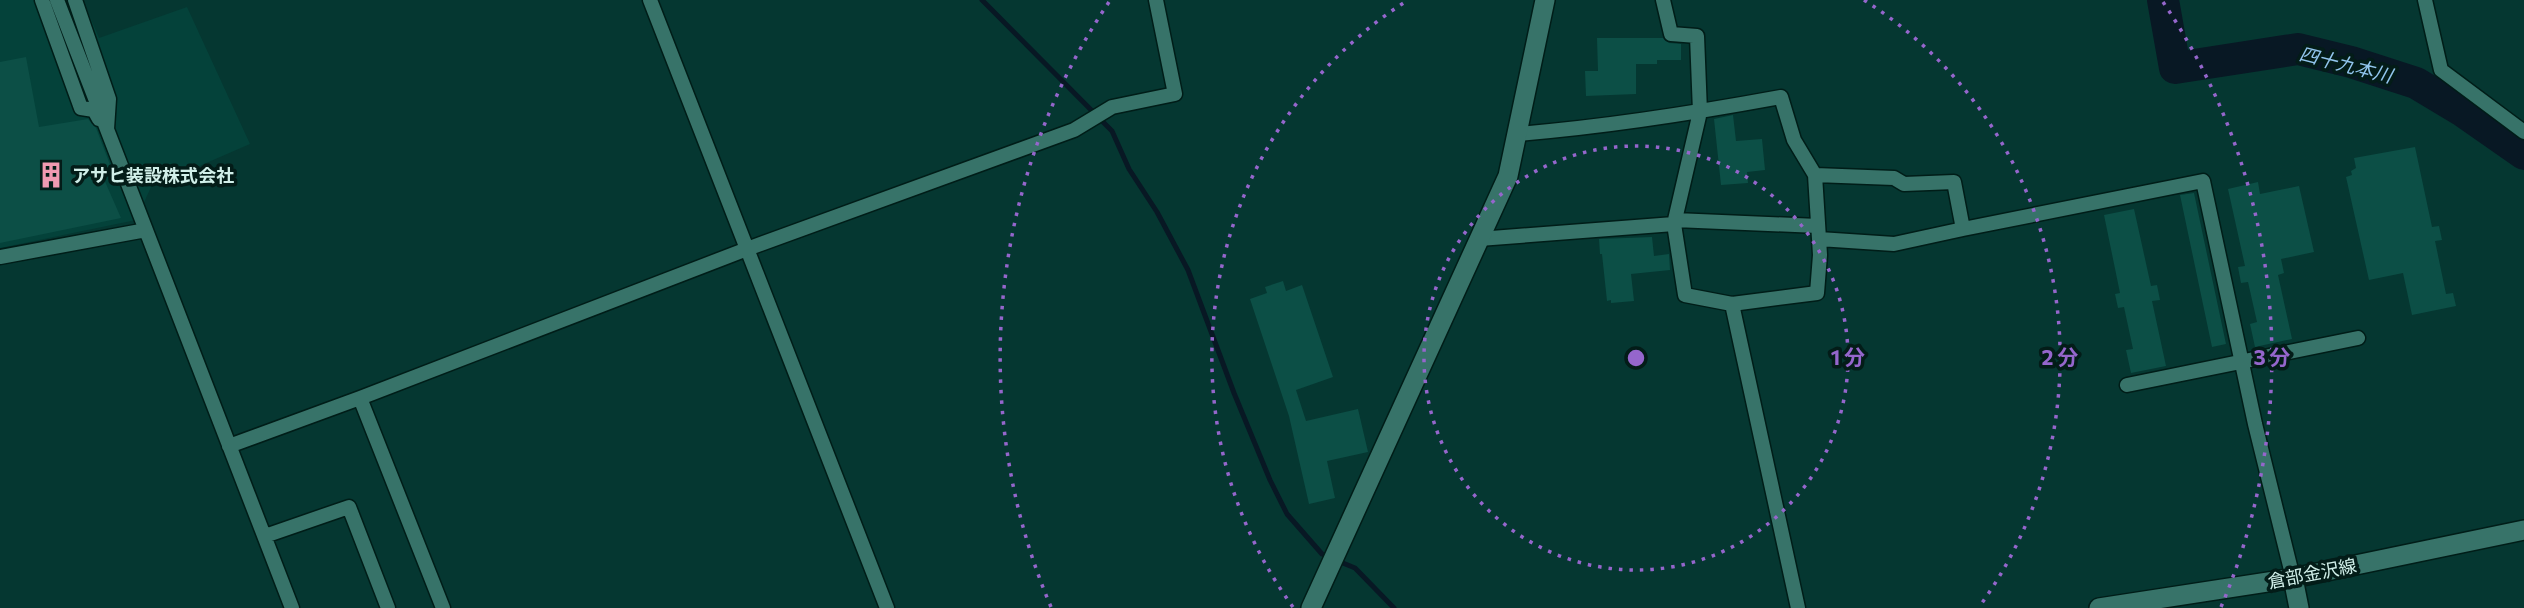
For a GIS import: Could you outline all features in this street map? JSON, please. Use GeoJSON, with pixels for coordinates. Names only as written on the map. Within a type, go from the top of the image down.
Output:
{"type":"FeatureCollection","features":[{"type":"Feature","properties":{"kind":"street"},"geometry":{"type":"LineString","coordinates":[[42,0],[81,108],[94,110],[107,134]]}},
{"type":"Feature","properties":{"kind":"street"},"geometry":{"type":"LineString","coordinates":[[57,0],[292,608]]}},
{"type":"Feature","properties":{"kind":"street"},"geometry":{"type":"LineString","coordinates":[[75,0],[109,99],[107,134]]}},
{"type":"Feature","properties":{"kind":"street"},"geometry":{"type":"LineString","coordinates":[[650,0],[887,608]]}},
{"type":"Feature","properties":{"kind":"street"},"geometry":{"type":"LineString","coordinates":[[229,446],[747,249],[1073,130],[1112,107],[1175,94],[1156,0]]}},
{"type":"Feature","properties":{"kind":"street"},"geometry":{"type":"LineString","coordinates":[[1311,608],[1508,176],[1545,0]]}},
{"type":"Feature","properties":{"kind":"street"},"geometry":{"type":"LineString","coordinates":[[1517,134],[1588,129],[1700,112],[1781,97],[1794,140],[1815,175],[1820,255],[1817,293],[1732,304],[1685,295],[1674,222],[1700,112],[1697,36],[1671,34],[1663,0]]}},
{"type":"Feature","properties":{"kind":"street"},"geometry":{"type":"LineString","coordinates":[[2425,0],[2441,70],[2524,132]]}},
{"type":"Feature","properties":{"kind":"street"},"geometry":{"type":"LineString","coordinates":[[1815,175],[1894,178],[1904,184],[1954,182],[1963,229]]}},
{"type":"Feature","properties":{"kind":"street"},"geometry":{"type":"LineString","coordinates":[[1479,239],[1674,222],[1818,233],[1894,244],[2203,181],[2299,608]]}},
{"type":"Feature","properties":{"kind":"street"},"geometry":{"type":"LineString","coordinates":[[0,257],[146,230]]}},
{"type":"Feature","properties":{"kind":"street"},"geometry":{"type":"LineString","coordinates":[[1732,304],[1798,608]]}},
{"type":"Feature","properties":{"kind":"street"},"geometry":{"type":"LineString","coordinates":[[2127,385],[2358,338]]}},
{"type":"Feature","properties":{"kind":"street"},"geometry":{"type":"LineString","coordinates":[[360,398],[443,608]]}},
{"type":"Feature","properties":{"kind":"street"},"geometry":{"type":"LineString","coordinates":[[265,536],[349,507],[388,608]]}},
{"type":"Feature","properties":{"kind":"street","name":"倉部金沢線"},"geometry":{"type":"LineString","coordinates":[[2099,608],[2293,578],[2524,530]]}},
{"type":"Feature","properties":{"kind":"shaded area"},"geometry":{"type":"Polygon","coordinates":[[[0,0],[83,0],[99,38],[187,7],[250,144],[151,187],[136,220],[0,248],[0,0]]]}},
{"type":"Feature","properties":{"kind":"building"},"geometry":{"type":"Polygon","coordinates":[[[1597,38],[1663,38],[1669,43],[1681,44],[1681,60],[1657,60],[1657,64],[1636,64],[1636,94],[1586,96],[1585,71],[1598,71],[1597,38]]]}},
{"type":"Feature","properties":{"kind":"building","name":"アサヒ装設株式会社"},"geometry":{"type":"Polygon","coordinates":[[[26,57],[39,127],[88,119],[96,128],[112,170],[113,175],[103,177],[121,218],[0,243],[0,62],[26,57]]]}},
{"type":"Feature","properties":{"kind":"building"},"geometry":{"type":"Polygon","coordinates":[[[1733,115],[1736,141],[1762,139],[1765,170],[1747,172],[1748,183],[1721,185],[1714,119],[1733,115]]]}},
{"type":"Feature","properties":{"kind":"building"},"geometry":{"type":"Polygon","coordinates":[[[2415,147],[2432,227],[2439,226],[2442,240],[2435,241],[2446,294],[2453,293],[2456,306],[2412,315],[2403,273],[2369,280],[2346,177],[2352,175],[2351,171],[2356,168],[2354,158],[2415,147]]]}},
{"type":"Feature","properties":{"kind":"building"},"geometry":{"type":"Polygon","coordinates":[[[2258,182],[2260,194],[2299,186],[2314,252],[2281,259],[2284,273],[2278,275],[2292,339],[2255,347],[2250,324],[2257,322],[2248,282],[2241,283],[2238,267],[2245,266],[2228,189],[2258,182]]]}},
{"type":"Feature","properties":{"kind":"building"},"geometry":{"type":"Polygon","coordinates":[[[2194,193],[2226,344],[2212,347],[2180,195],[2194,193]]]}},
{"type":"Feature","properties":{"kind":"building"},"geometry":{"type":"Polygon","coordinates":[[[2134,209],[2151,286],[2157,285],[2160,300],[2152,301],[2166,366],[2131,373],[2126,350],[2133,349],[2124,307],[2118,308],[2115,294],[2120,293],[2104,215],[2134,209]]]}},
{"type":"Feature","properties":{"kind":"building"},"geometry":{"type":"Polygon","coordinates":[[[1652,237],[1654,256],[1669,254],[1670,270],[1631,274],[1634,301],[1607,301],[1599,239],[1652,237]]]}},
{"type":"Feature","properties":{"kind":"building"},"geometry":{"type":"Polygon","coordinates":[[[1283,281],[1286,291],[1302,285],[1333,377],[1296,390],[1306,421],[1358,409],[1368,452],[1327,461],[1335,498],[1309,504],[1289,416],[1250,299],[1267,293],[1265,287],[1283,281]]]}},
{"type":"Feature","properties":{"kind":"waterway"},"geometry":{"type":"LineString","coordinates":[[982,0],[1112,131],[1129,169],[1157,212],[1188,270],[1234,393],[1287,514],[1322,554],[1330,557]]}},
{"type":"Feature","properties":{"kind":"waterway","name":"四十九本川"},"geometry":{"type":"LineString","coordinates":[[2163,0],[2175,68],[2298,49],[2351,62],[2416,83],[2461,110],[2524,154]]}},
{"type":"Feature","properties":{"kind":"waterway"},"geometry":{"type":"LineString","coordinates":[[1338,561],[1355,568],[1394,608]]}},
{"type":"Feature","properties":{"kind":"place","name":"アサヒ装設株式会社"},"geometry":{"type":"Point","coordinates":[51,175]}}]}
